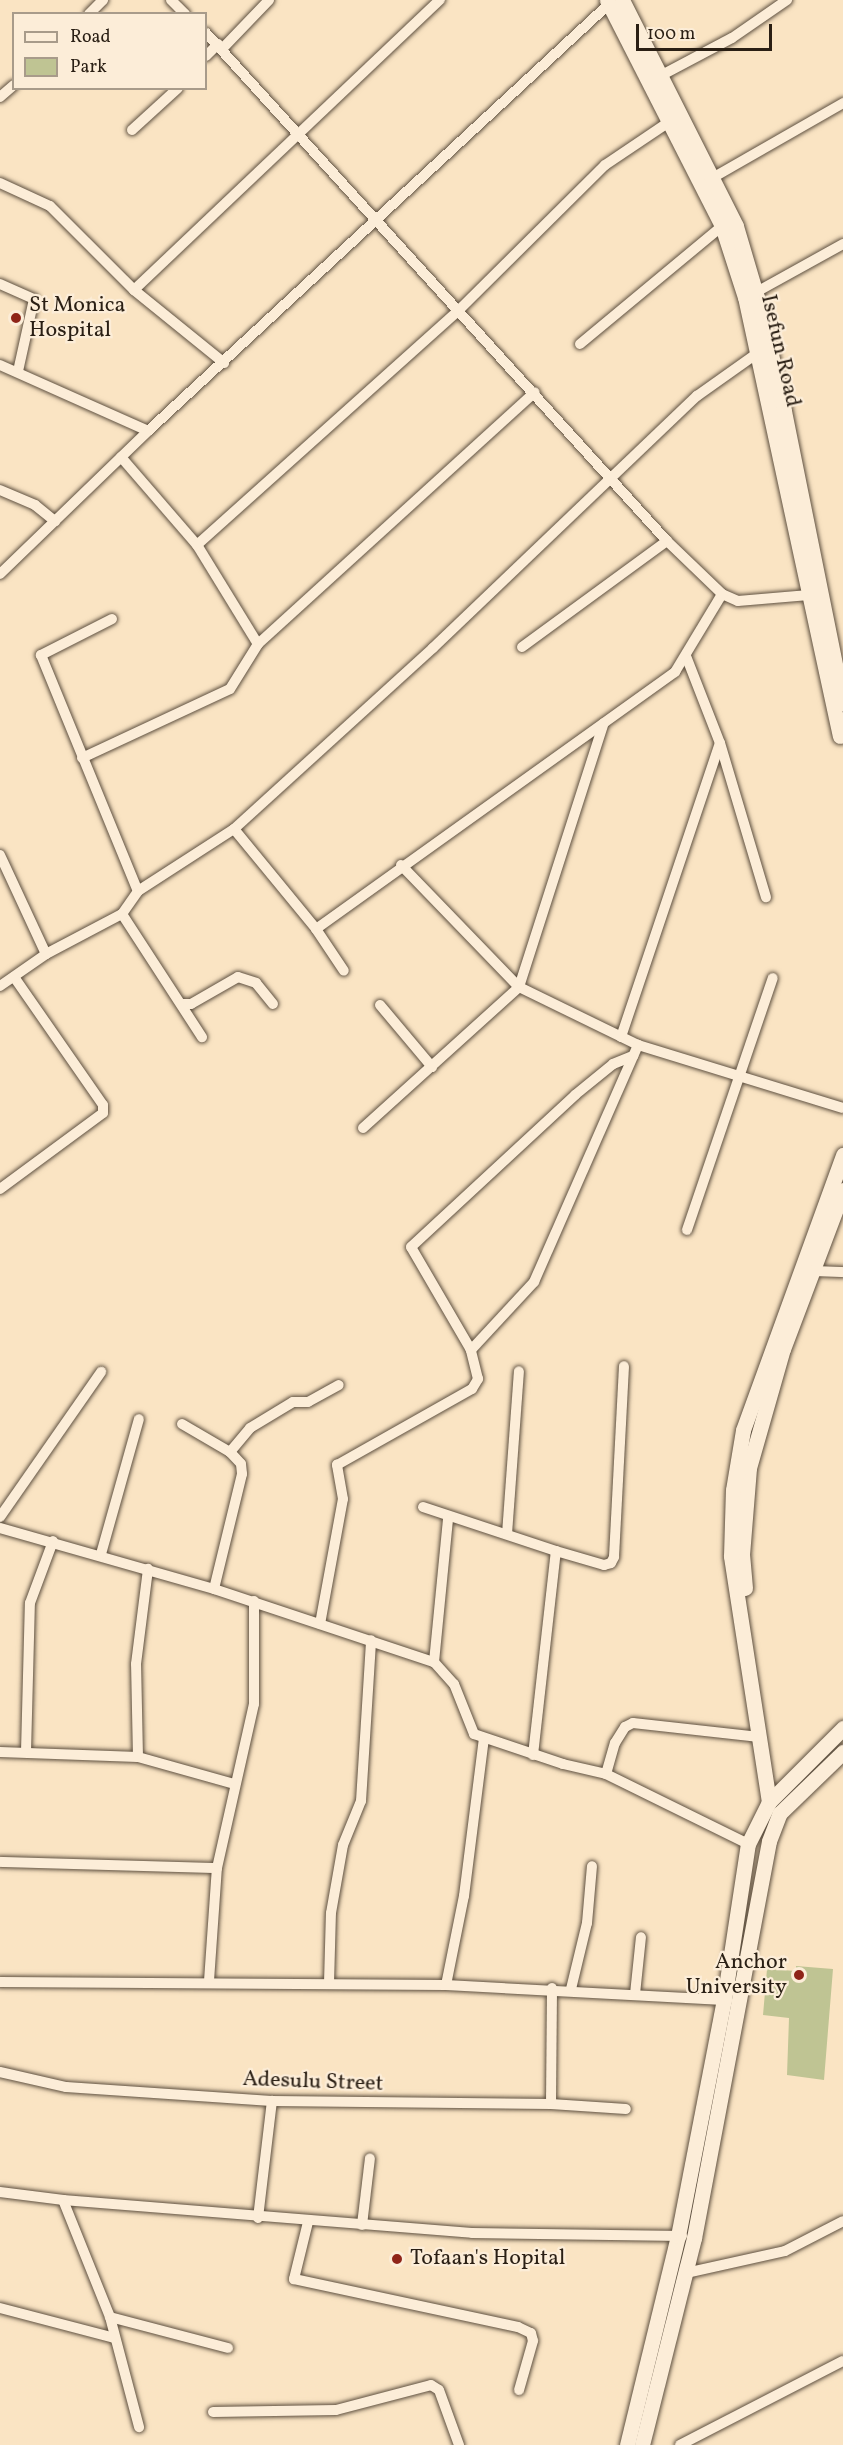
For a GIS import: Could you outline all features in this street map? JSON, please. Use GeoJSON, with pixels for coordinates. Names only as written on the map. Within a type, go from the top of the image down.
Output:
{"type":"FeatureCollection","features":[{"type":"Feature","properties":{"kind":"street"},"geometry":{"type":"LineString","coordinates":[[91,12],[103,0]]}},
{"type":"Feature","properties":{"kind":"street"},"geometry":{"type":"LineString","coordinates":[[171,0],[183,12]]}},
{"type":"Feature","properties":{"kind":"street"},"geometry":{"type":"LineString","coordinates":[[207,55],[269,0]]}},
{"type":"Feature","properties":{"kind":"street"},"geometry":{"type":"LineString","coordinates":[[134,290],[440,0]]}},
{"type":"Feature","properties":{"kind":"street"},"geometry":{"type":"LineString","coordinates":[[662,75],[732,38],[787,0]]}},
{"type":"Feature","properties":{"kind":"street"},"geometry":{"type":"LineString","coordinates":[[0,574],[148,431],[613,1]]}},
{"type":"Feature","properties":{"kind":"street","name":"Isefun Road"},"geometry":{"type":"LineString","coordinates":[[613,1],[662,75],[714,177],[736,226],[843,703]]}},
{"type":"Feature","properties":{"kind":"street","name":"Isefun Road"},"geometry":{"type":"LineString","coordinates":[[613,1],[669,122],[722,226],[751,295],[759,352],[809,595],[842,738]]}},
{"type":"Feature","properties":{"kind":"street"},"geometry":{"type":"LineString","coordinates":[[207,34],[460,309],[667,541],[722,594],[738,602],[809,595]]}},
{"type":"Feature","properties":{"kind":"street"},"geometry":{"type":"LineString","coordinates":[[0,97],[12,87]]}},
{"type":"Feature","properties":{"kind":"street"},"geometry":{"type":"LineString","coordinates":[[132,130],[176,90]]}},
{"type":"Feature","properties":{"kind":"street"},"geometry":{"type":"LineString","coordinates":[[714,177],[843,103]]}},
{"type":"Feature","properties":{"kind":"street"},"geometry":{"type":"LineString","coordinates":[[197,545],[460,309],[605,165],[669,122]]}},
{"type":"Feature","properties":{"kind":"street"},"geometry":{"type":"LineString","coordinates":[[0,183],[50,206],[76,227],[134,290],[224,363]]}},
{"type":"Feature","properties":{"kind":"street"},"geometry":{"type":"LineString","coordinates":[[580,344],[722,226]]}},
{"type":"Feature","properties":{"kind":"street"},"geometry":{"type":"LineString","coordinates":[[751,295],[843,244]]}},
{"type":"Feature","properties":{"kind":"street"},"geometry":{"type":"LineString","coordinates":[[0,284],[34,299],[18,371]]}},
{"type":"Feature","properties":{"kind":"street"},"geometry":{"type":"LineString","coordinates":[[0,986],[46,954],[122,914],[138,891],[234,829],[433,648],[697,396],[759,352]]}},
{"type":"Feature","properties":{"kind":"street"},"geometry":{"type":"LineString","coordinates":[[0,365],[18,371],[148,431]]}},
{"type":"Feature","properties":{"kind":"street"},"geometry":{"type":"LineString","coordinates":[[82,758],[230,689],[258,644],[535,392]]}},
{"type":"Feature","properties":{"kind":"street"},"geometry":{"type":"LineString","coordinates":[[121,457],[197,545],[258,644]]}},
{"type":"Feature","properties":{"kind":"street"},"geometry":{"type":"LineString","coordinates":[[0,490],[35,505],[55,521]]}},
{"type":"Feature","properties":{"kind":"street"},"geometry":{"type":"LineString","coordinates":[[522,647],[667,541]]}},
{"type":"Feature","properties":{"kind":"street"},"geometry":{"type":"LineString","coordinates":[[316,929],[401,865],[675,672],[722,594]]}},
{"type":"Feature","properties":{"kind":"street"},"geometry":{"type":"LineString","coordinates":[[112,619],[41,655],[138,891]]}},
{"type":"Feature","properties":{"kind":"street"},"geometry":{"type":"LineString","coordinates":[[686,656],[720,743],[766,897]]}},
{"type":"Feature","properties":{"kind":"street"},"geometry":{"type":"LineString","coordinates":[[363,1128],[519,987],[604,723]]}},
{"type":"Feature","properties":{"kind":"street"},"geometry":{"type":"LineString","coordinates":[[621,1037],[720,743]]}},
{"type":"Feature","properties":{"kind":"street"},"geometry":{"type":"LineString","coordinates":[[234,829],[316,929],[344,971]]}},
{"type":"Feature","properties":{"kind":"street"},"geometry":{"type":"LineString","coordinates":[[0,855],[46,954]]}},
{"type":"Feature","properties":{"kind":"street"},"geometry":{"type":"LineString","coordinates":[[401,865],[519,987],[638,1045],[843,1108]]}},
{"type":"Feature","properties":{"kind":"street"},"geometry":{"type":"LineString","coordinates":[[122,914],[202,1036]]}},
{"type":"Feature","properties":{"kind":"street"},"geometry":{"type":"LineString","coordinates":[[182,1004],[191,1004],[238,977],[256,983],[273,1004]]}},
{"type":"Feature","properties":{"kind":"street"},"geometry":{"type":"LineString","coordinates":[[0,1189],[103,1113],[103,1105],[14,978]]}},
{"type":"Feature","properties":{"kind":"street"},"geometry":{"type":"LineString","coordinates":[[687,1230],[742,1078],[773,978]]}},
{"type":"Feature","properties":{"kind":"street"},"geometry":{"type":"LineString","coordinates":[[380,1005],[432,1067]]}},
{"type":"Feature","properties":{"kind":"street"},"geometry":{"type":"LineString","coordinates":[[471,1350],[534,1282],[638,1045]]}},
{"type":"Feature","properties":{"kind":"street"},"geometry":{"type":"LineString","coordinates":[[320,1624],[343,1499],[337,1465],[472,1389],[478,1379],[471,1350],[411,1247],[575,1095],[614,1064],[633,1056]]}},
{"type":"Feature","properties":{"kind":"street"},"geometry":{"type":"LineString","coordinates":[[773,1799],[759,1737],[731,1556],[734,1482],[743,1430],[843,1155]]}},
{"type":"Feature","properties":{"kind":"street"},"geometry":{"type":"LineString","coordinates":[[773,1799],[747,1620],[742,1555],[745,1507],[758,1435],[783,1349],[843,1190]]}},
{"type":"Feature","properties":{"kind":"street"},"geometry":{"type":"LineString","coordinates":[[813,1271],[843,1272]]}},
{"type":"Feature","properties":{"kind":"street"},"geometry":{"type":"LineString","coordinates":[[423,1507],[448,1518],[604,1565],[614,1557],[624,1366]]}},
{"type":"Feature","properties":{"kind":"street"},"geometry":{"type":"LineString","coordinates":[[507,1534],[519,1371]]}},
{"type":"Feature","properties":{"kind":"street"},"geometry":{"type":"LineString","coordinates":[[0,1517],[101,1372]]}},
{"type":"Feature","properties":{"kind":"street"},"geometry":{"type":"LineString","coordinates":[[230,1452],[250,1428],[293,1402],[308,1402],[339,1385]]}},
{"type":"Feature","properties":{"kind":"street"},"geometry":{"type":"LineString","coordinates":[[101,1554],[139,1419]]}},
{"type":"Feature","properties":{"kind":"street"},"geometry":{"type":"LineString","coordinates":[[182,1424],[230,1452],[241,1464],[242,1474],[214,1589]]}},
{"type":"Feature","properties":{"kind":"street"},"geometry":{"type":"LineString","coordinates":[[434,1662],[448,1518]]}},
{"type":"Feature","properties":{"kind":"street"},"geometry":{"type":"LineString","coordinates":[[0,1528],[101,1554],[434,1662],[454,1684],[472,1732],[533,1755],[606,1774],[748,1844]]}},
{"type":"Feature","properties":{"kind":"street"},"geometry":{"type":"LineString","coordinates":[[26,1752],[30,1603],[53,1541]]}},
{"type":"Feature","properties":{"kind":"street"},"geometry":{"type":"LineString","coordinates":[[533,1755],[556,1551]]}},
{"type":"Feature","properties":{"kind":"street"},"geometry":{"type":"LineString","coordinates":[[138,1757],[136,1664],[148,1569]]}},
{"type":"Feature","properties":{"kind":"street"},"geometry":{"type":"LineString","coordinates":[[209,1981],[217,1868],[234,1784],[254,1704],[254,1602]]}},
{"type":"Feature","properties":{"kind":"street"},"geometry":{"type":"LineString","coordinates":[[329,1983],[331,1913],[344,1845],[361,1801],[371,1640]]}},
{"type":"Feature","properties":{"kind":"street"},"geometry":{"type":"LineString","coordinates":[[606,1774],[615,1743],[626,1726],[633,1723],[759,1737]]}},
{"type":"Feature","properties":{"kind":"street"},"geometry":{"type":"LineString","coordinates":[[627,2445],[678,2236],[724,2000],[748,1844],[773,1799],[843,1728]]}},
{"type":"Feature","properties":{"kind":"street"},"geometry":{"type":"LineString","coordinates":[[446,1985],[464,1896],[484,1738]]}},
{"type":"Feature","properties":{"kind":"street"},"geometry":{"type":"LineString","coordinates":[[0,1752],[138,1757],[234,1784]]}},
{"type":"Feature","properties":{"kind":"street"},"geometry":{"type":"LineString","coordinates":[[642,2445],[694,2238],[769,1841],[780,1813],[843,1752]]}},
{"type":"Feature","properties":{"kind":"street"},"geometry":{"type":"LineString","coordinates":[[0,1862],[217,1868]]}},
{"type":"Feature","properties":{"kind":"street"},"geometry":{"type":"LineString","coordinates":[[571,1989],[587,1923],[592,1866]]}},
{"type":"Feature","properties":{"kind":"street"},"geometry":{"type":"LineString","coordinates":[[635,1994],[641,1937]]}},
{"type":"Feature","properties":{"kind":"street"},"geometry":{"type":"LineString","coordinates":[[0,1982],[209,1981],[446,1985],[571,1989],[724,2000]]}},
{"type":"Feature","properties":{"kind":"street"},"geometry":{"type":"LineString","coordinates":[[551,2104],[552,1988]]}},
{"type":"Feature","properties":{"kind":"street","name":"Adesulu Street"},"geometry":{"type":"LineString","coordinates":[[0,2072],[66,2087],[273,2101],[551,2104],[627,2109]]}},
{"type":"Feature","properties":{"kind":"street"},"geometry":{"type":"LineString","coordinates":[[258,2218],[273,2101]]}},
{"type":"Feature","properties":{"kind":"street"},"geometry":{"type":"LineString","coordinates":[[362,2225],[370,2157]]}},
{"type":"Feature","properties":{"kind":"street"},"geometry":{"type":"LineString","coordinates":[[0,2192],[258,2218],[472,2234],[694,2238]]}},
{"type":"Feature","properties":{"kind":"street"},"geometry":{"type":"LineString","coordinates":[[63,2200],[110,2317],[139,2427]]}},
{"type":"Feature","properties":{"kind":"street"},"geometry":{"type":"LineString","coordinates":[[686,2273],[785,2251],[843,2220]]}},
{"type":"Feature","properties":{"kind":"street"},"geometry":{"type":"LineString","coordinates":[[309,2222],[294,2279],[518,2326],[531,2333],[533,2341],[519,2390]]}},
{"type":"Feature","properties":{"kind":"street"},"geometry":{"type":"LineString","coordinates":[[0,2308],[114,2338]]}},
{"type":"Feature","properties":{"kind":"street"},"geometry":{"type":"LineString","coordinates":[[110,2317],[228,2348]]}},
{"type":"Feature","properties":{"kind":"street"},"geometry":{"type":"LineString","coordinates":[[680,2445],[843,2361]]}},
{"type":"Feature","properties":{"kind":"street"},"geometry":{"type":"LineString","coordinates":[[213,2412],[336,2410],[431,2385],[439,2390],[459,2445]]}},
{"type":"Feature","properties":{"kind":"green space"},"geometry":{"type":"Polygon","coordinates":[[[796,1966],[833,1969],[824,2080],[787,2075],[789,2018],[763,2015],[767,1969],[796,1971],[796,1966]]]}},
{"type":"Feature","properties":{"kind":"place","name":"St Monica Hospital"},"geometry":{"type":"Point","coordinates":[16,318]}},
{"type":"Feature","properties":{"kind":"place","name":"Anchor University"},"geometry":{"type":"Point","coordinates":[799,1975]}},
{"type":"Feature","properties":{"kind":"place","name":"Tofaan's Hopital"},"geometry":{"type":"Point","coordinates":[397,2259]}}]}
